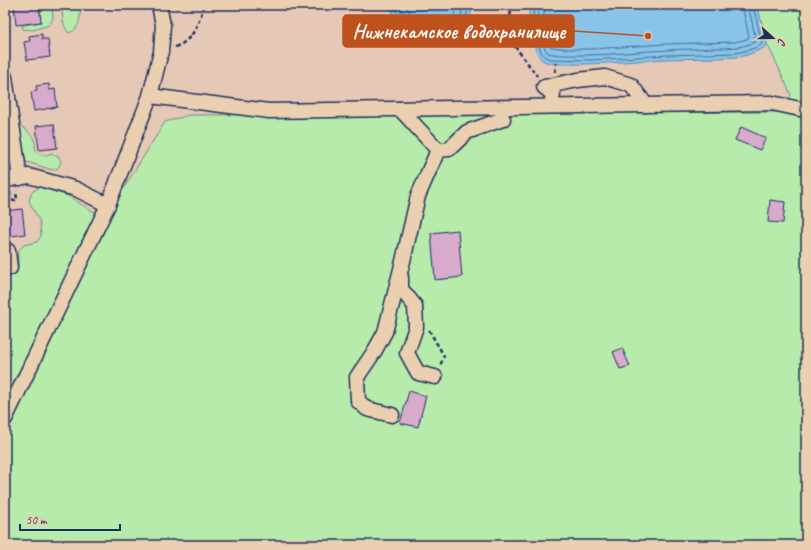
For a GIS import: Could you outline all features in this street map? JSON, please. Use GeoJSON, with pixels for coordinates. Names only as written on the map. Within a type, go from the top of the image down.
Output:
{"type":"FeatureCollection","features":[{"type":"Feature","properties":{"kind":"street"},"geometry":{"type":"LineString","coordinates":[[5,420],[108,205],[150,96],[161,52],[163,25],[159,5]]}},
{"type":"Feature","properties":{"kind":"street"},"geometry":{"type":"LineString","coordinates":[[5,77],[20,178]]}},
{"type":"Feature","properties":{"kind":"street"},"geometry":{"type":"LineString","coordinates":[[544,86],[605,77],[632,85],[646,105]]}},
{"type":"Feature","properties":{"kind":"street"},"geometry":{"type":"LineString","coordinates":[[544,86],[553,94],[552,106]]}},
{"type":"Feature","properties":{"kind":"street"},"geometry":{"type":"LineString","coordinates":[[150,96],[269,111],[772,103],[800,109]]}},
{"type":"Feature","properties":{"kind":"street"},"geometry":{"type":"LineString","coordinates":[[400,109],[438,150]]}},
{"type":"Feature","properties":{"kind":"street"},"geometry":{"type":"LineString","coordinates":[[438,150],[448,149],[467,132],[503,119]]}},
{"type":"Feature","properties":{"kind":"street"},"geometry":{"type":"LineString","coordinates":[[392,415],[367,409],[358,401],[357,377],[374,352],[385,332],[418,196],[438,150]]}},
{"type":"Feature","properties":{"kind":"street"},"geometry":{"type":"LineString","coordinates":[[5,180],[29,176],[76,189],[108,205]]}},
{"type":"Feature","properties":{"kind":"street"},"geometry":{"type":"LineString","coordinates":[[5,269],[10,268],[8,251]]}},
{"type":"Feature","properties":{"kind":"street"},"geometry":{"type":"LineString","coordinates":[[402,267],[401,289],[415,306],[416,327],[407,353],[418,374],[435,377]]}},
{"type":"Feature","properties":{"kind":"path"},"geometry":{"type":"LineString","coordinates":[[161,52],[179,45],[189,38],[199,23],[204,5]]}},
{"type":"Feature","properties":{"kind":"path"},"geometry":{"type":"LineString","coordinates":[[512,5],[509,23],[514,45],[544,86]]}},
{"type":"Feature","properties":{"kind":"path"},"geometry":{"type":"LineString","coordinates":[[426,324],[444,356],[435,377]]}},
{"type":"Feature","properties":{"kind":"green space"},"geometry":{"type":"Polygon","coordinates":[[[40,5],[52,5],[53,18],[49,25],[33,30],[23,29],[22,26],[41,22],[40,5]]]}},
{"type":"Feature","properties":{"kind":"green space"},"geometry":{"type":"Polygon","coordinates":[[[63,5],[80,5],[78,25],[76,29],[69,33],[63,20],[63,5]]]}},
{"type":"Feature","properties":{"kind":"green space"},"geometry":{"type":"Polygon","coordinates":[[[757,5],[806,5],[806,545],[5,545],[5,277],[15,274],[18,267],[18,251],[24,245],[37,242],[41,236],[40,222],[29,201],[32,192],[40,187],[68,196],[90,210],[105,215],[109,212],[165,122],[189,115],[778,112],[791,95],[767,44],[757,5]]]}},
{"type":"Feature","properties":{"kind":"green space"},"geometry":{"type":"Polygon","coordinates":[[[5,103],[11,163],[8,170],[5,171],[5,103]]]}},
{"type":"Feature","properties":{"kind":"green space"},"geometry":{"type":"Polygon","coordinates":[[[21,126],[33,138],[37,153],[47,155],[51,153],[59,157],[61,162],[58,168],[53,170],[27,162],[21,155],[18,128],[21,126]]]}},
{"type":"Feature","properties":{"kind":"green space"},"geometry":{"type":"Polygon","coordinates":[[[5,189],[8,189],[12,193],[11,197],[8,198],[5,208],[5,189]]]}},
{"type":"Feature","properties":{"kind":"water"},"geometry":{"type":"Polygon","coordinates":[[[390,5],[472,5],[468,24],[460,33],[445,38],[426,38],[417,36],[404,29],[395,18],[390,5]]]}},
{"type":"Feature","properties":{"kind":"water"},"geometry":{"type":"Polygon","coordinates":[[[529,5],[757,5],[767,44],[765,47],[755,52],[736,57],[658,59],[582,64],[550,63],[542,60],[532,41],[528,24],[530,9],[529,5]]]}},
{"type":"Feature","properties":{"kind":"building"},"geometry":{"type":"Polygon","coordinates":[[[14,5],[39,5],[41,22],[16,25],[14,5]]]}},
{"type":"Feature","properties":{"kind":"building"},"geometry":{"type":"Polygon","coordinates":[[[42,34],[42,39],[48,39],[50,57],[27,60],[24,42],[30,41],[29,36],[42,34]]]}},
{"type":"Feature","properties":{"kind":"building"},"geometry":{"type":"Polygon","coordinates":[[[49,84],[49,90],[55,89],[57,107],[34,111],[31,92],[37,91],[36,86],[49,84]]]}},
{"type":"Feature","properties":{"kind":"building"},"geometry":{"type":"Polygon","coordinates":[[[54,124],[57,148],[39,150],[36,126],[54,124]]]}},
{"type":"Feature","properties":{"kind":"building"},"geometry":{"type":"Polygon","coordinates":[[[741,127],[766,138],[760,150],[735,140],[741,127]]]}},
{"type":"Feature","properties":{"kind":"building"},"geometry":{"type":"Polygon","coordinates":[[[770,200],[785,202],[783,223],[768,222],[770,200]]]}},
{"type":"Feature","properties":{"kind":"building"},"geometry":{"type":"Polygon","coordinates":[[[22,209],[25,234],[5,237],[5,211],[22,209]]]}},
{"type":"Feature","properties":{"kind":"building"},"geometry":{"type":"Polygon","coordinates":[[[458,230],[462,277],[435,280],[431,233],[458,230]]]}},
{"type":"Feature","properties":{"kind":"building"},"geometry":{"type":"Polygon","coordinates":[[[622,348],[630,366],[620,369],[613,352],[622,348]]]}},
{"type":"Feature","properties":{"kind":"building"},"geometry":{"type":"Polygon","coordinates":[[[409,391],[426,396],[418,427],[400,423],[409,391]]]}},
{"type":"Feature","properties":{"kind":"place","name":"Нижнекамское водохранилище"},"geometry":{"type":"Point","coordinates":[648,36]}}]}
